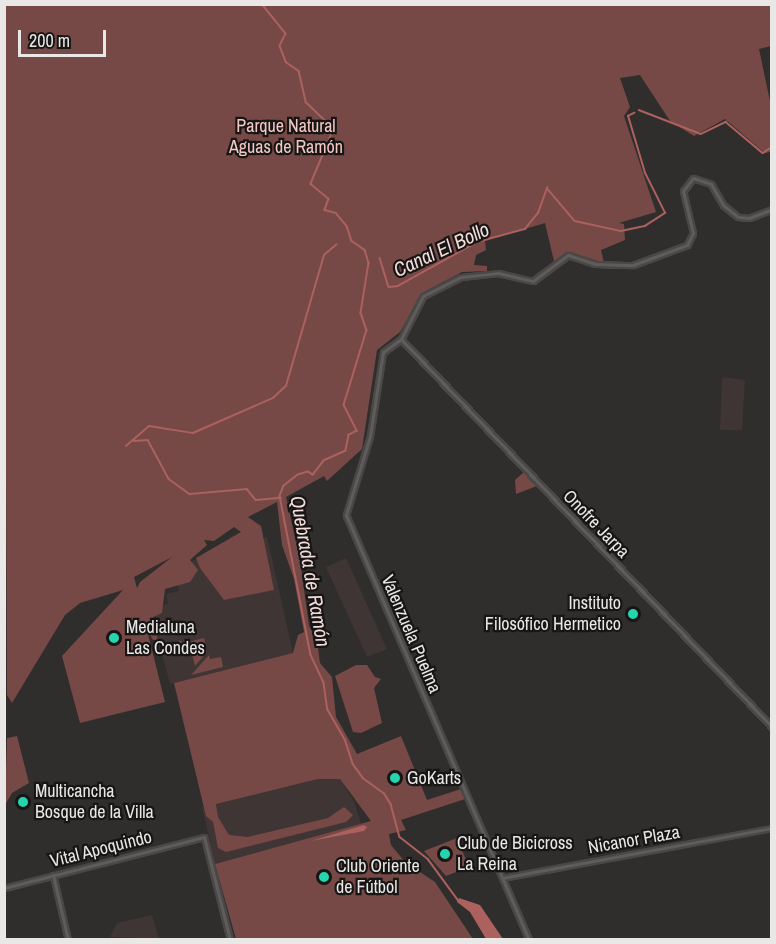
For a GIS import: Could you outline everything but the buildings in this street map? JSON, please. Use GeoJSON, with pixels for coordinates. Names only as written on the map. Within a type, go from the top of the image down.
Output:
{"type":"FeatureCollection","features":[{"type":"Feature","properties":{"kind":"street","name":"Valenzuela Puelma"},"geometry":{"type":"LineString","coordinates":[[529,939],[345,515],[370,436],[383,352],[401,339],[423,296],[460,277],[498,273],[532,281],[568,255],[596,264],[633,265],[685,246],[693,233],[683,191],[693,178],[711,184],[723,205],[738,217],[749,218],[771,209]]}},
{"type":"Feature","properties":{"kind":"street","name":"Onofre Jarpa"},"geometry":{"type":"LineString","coordinates":[[401,339],[771,728]]}},
{"type":"Feature","properties":{"kind":"street","name":"Nicanor Plaza"},"geometry":{"type":"LineString","coordinates":[[502,878],[771,828]]}},
{"type":"Feature","properties":{"kind":"street","name":"Vital Apoquindo"},"geometry":{"type":"LineString","coordinates":[[4,888],[204,837],[230,939]]}},
{"type":"Feature","properties":{"kind":"street"},"geometry":{"type":"LineString","coordinates":[[53,875],[68,939]]}},
{"type":"Feature","properties":{"kind":"shaded area"},"geometry":{"type":"Polygon","coordinates":[[[722,377],[745,380],[742,430],[720,430],[722,377]]]}},
{"type":"Feature","properties":{"kind":"shaded area"},"geometry":{"type":"Polygon","coordinates":[[[267,537],[293,653],[170,684],[150,608],[168,604],[166,594],[179,591],[173,567],[267,537]]]}},
{"type":"Feature","properties":{"kind":"shaded area"},"geometry":{"type":"Polygon","coordinates":[[[346,558],[387,649],[367,657],[326,567],[346,558]]]}},
{"type":"Feature","properties":{"kind":"shaded area"},"geometry":{"type":"Polygon","coordinates":[[[318,779],[340,779],[354,801],[361,824],[215,864],[202,807],[318,779]]]}},
{"type":"Feature","properties":{"kind":"shaded area"},"geometry":{"type":"Polygon","coordinates":[[[364,825],[367,827],[364,831],[311,841],[364,825]]]}},
{"type":"Feature","properties":{"kind":"shaded area"},"geometry":{"type":"Polygon","coordinates":[[[459,898],[480,905],[503,939],[486,939],[470,912],[457,902],[459,898]]]}},
{"type":"Feature","properties":{"kind":"shaded area"},"geometry":{"type":"Polygon","coordinates":[[[152,915],[159,939],[110,937],[117,923],[152,915]]]}},
{"type":"Feature","properties":{"kind":"green space","name":"Parque Natural Aguas de Ramón"},"geometry":{"type":"Polygon","coordinates":[[[4,5],[771,5],[771,46],[759,49],[771,106],[770,152],[765,153],[725,119],[694,136],[670,121],[640,75],[620,78],[630,107],[624,116],[656,212],[619,223],[624,224],[625,240],[601,250],[604,263],[573,253],[554,261],[545,223],[485,241],[486,250],[476,255],[474,265],[487,266],[487,271],[462,272],[422,293],[400,332],[377,350],[362,449],[327,481],[324,476],[286,497],[300,560],[309,626],[317,640],[320,663],[332,677],[336,717],[357,754],[401,736],[427,800],[461,789],[465,799],[401,820],[406,830],[389,834],[391,845],[405,862],[435,882],[473,939],[236,939],[215,864],[371,821],[340,779],[318,779],[216,804],[218,817],[229,835],[248,837],[328,818],[344,807],[353,815],[346,822],[226,852],[218,848],[213,822],[206,816],[174,683],[293,653],[298,635],[304,632],[294,579],[282,545],[277,502],[248,517],[261,526],[274,590],[224,600],[200,568],[196,558],[241,532],[234,527],[214,541],[204,540],[207,545],[190,560],[198,570],[190,582],[165,589],[162,613],[153,617],[158,640],[153,640],[147,630],[165,702],[80,723],[62,656],[123,590],[80,603],[65,615],[12,703],[7,695],[4,5]],[[172,557],[134,577],[137,588],[140,582],[172,557]]]}},
{"type":"Feature","properties":{"kind":"green space"},"geometry":{"type":"Polygon","coordinates":[[[524,472],[537,486],[516,494],[515,480],[524,472]]]}},
{"type":"Feature","properties":{"kind":"green space"},"geometry":{"type":"Polygon","coordinates":[[[204,638],[207,652],[195,666],[189,644],[180,646],[179,640],[184,643],[204,638]]]}},
{"type":"Feature","properties":{"kind":"green space"},"geometry":{"type":"Polygon","coordinates":[[[209,655],[210,659],[221,657],[223,667],[191,675],[209,655]]]}},
{"type":"Feature","properties":{"kind":"green space"},"geometry":{"type":"Polygon","coordinates":[[[356,665],[367,665],[375,677],[381,679],[374,688],[382,723],[361,733],[353,732],[335,676],[356,665]]]}},
{"type":"Feature","properties":{"kind":"green space"},"geometry":{"type":"Polygon","coordinates":[[[17,736],[29,783],[12,793],[5,805],[7,738],[17,736]]]}},
{"type":"Feature","properties":{"kind":"green space","name":"Club de Bicicross La Reina"},"geometry":{"type":"Polygon","coordinates":[[[457,838],[469,867],[446,876],[424,851],[457,838]]]}},
{"type":"Feature","properties":{"kind":"waterway","name":"Quebrada de Ramón"},"geometry":{"type":"LineString","coordinates":[[262,4],[286,34],[280,46],[286,62],[299,71],[306,102],[334,129],[311,184],[329,199],[325,210],[336,213],[347,226],[352,241],[365,250],[369,263],[361,313],[367,330],[344,405],[357,431],[349,435],[346,451],[324,461],[313,475],[308,472],[298,475],[284,486],[280,496],[311,655],[324,683],[328,710],[345,739],[353,764],[363,778],[384,793],[391,804],[400,837],[428,859],[458,900]]}},
{"type":"Feature","properties":{"kind":"waterway","name":"Canal El Bollo"},"geometry":{"type":"LineString","coordinates":[[639,110],[701,134],[726,122],[763,153],[772,147]]}},
{"type":"Feature","properties":{"kind":"waterway","name":"Canal El Bollo"},"geometry":{"type":"LineString","coordinates":[[380,258],[389,287],[398,286],[477,242],[525,229],[538,213],[547,188],[575,221],[621,231],[645,226],[665,213],[645,173],[628,116],[634,113]]}},
{"type":"Feature","properties":{"kind":"waterway","name":"Canal El Bollo"},"geometry":{"type":"LineString","coordinates":[[126,446],[149,426],[193,433],[273,398],[286,386],[324,255],[336,245]]}},
{"type":"Feature","properties":{"kind":"waterway"},"geometry":{"type":"LineString","coordinates":[[134,441],[148,440],[169,479],[190,494],[247,489],[256,500],[281,498]]}},
{"type":"Feature","properties":{"kind":"place","name":"Instituto Filosófico Hermetico"},"geometry":{"type":"Point","coordinates":[633,614]}},
{"type":"Feature","properties":{"kind":"place","name":"Medialuna Las Condes"},"geometry":{"type":"Point","coordinates":[114,638]}},
{"type":"Feature","properties":{"kind":"place","name":"GoKarts"},"geometry":{"type":"Point","coordinates":[395,778]}},
{"type":"Feature","properties":{"kind":"place","name":"Multicancha Bosque de la Villa"},"geometry":{"type":"Point","coordinates":[23,802]}},
{"type":"Feature","properties":{"kind":"place","name":"Club de Bicicross La Reina"},"geometry":{"type":"Point","coordinates":[445,854]}},
{"type":"Feature","properties":{"kind":"place","name":"Club Oriente de Fútbol"},"geometry":{"type":"Point","coordinates":[324,877]}}]}
